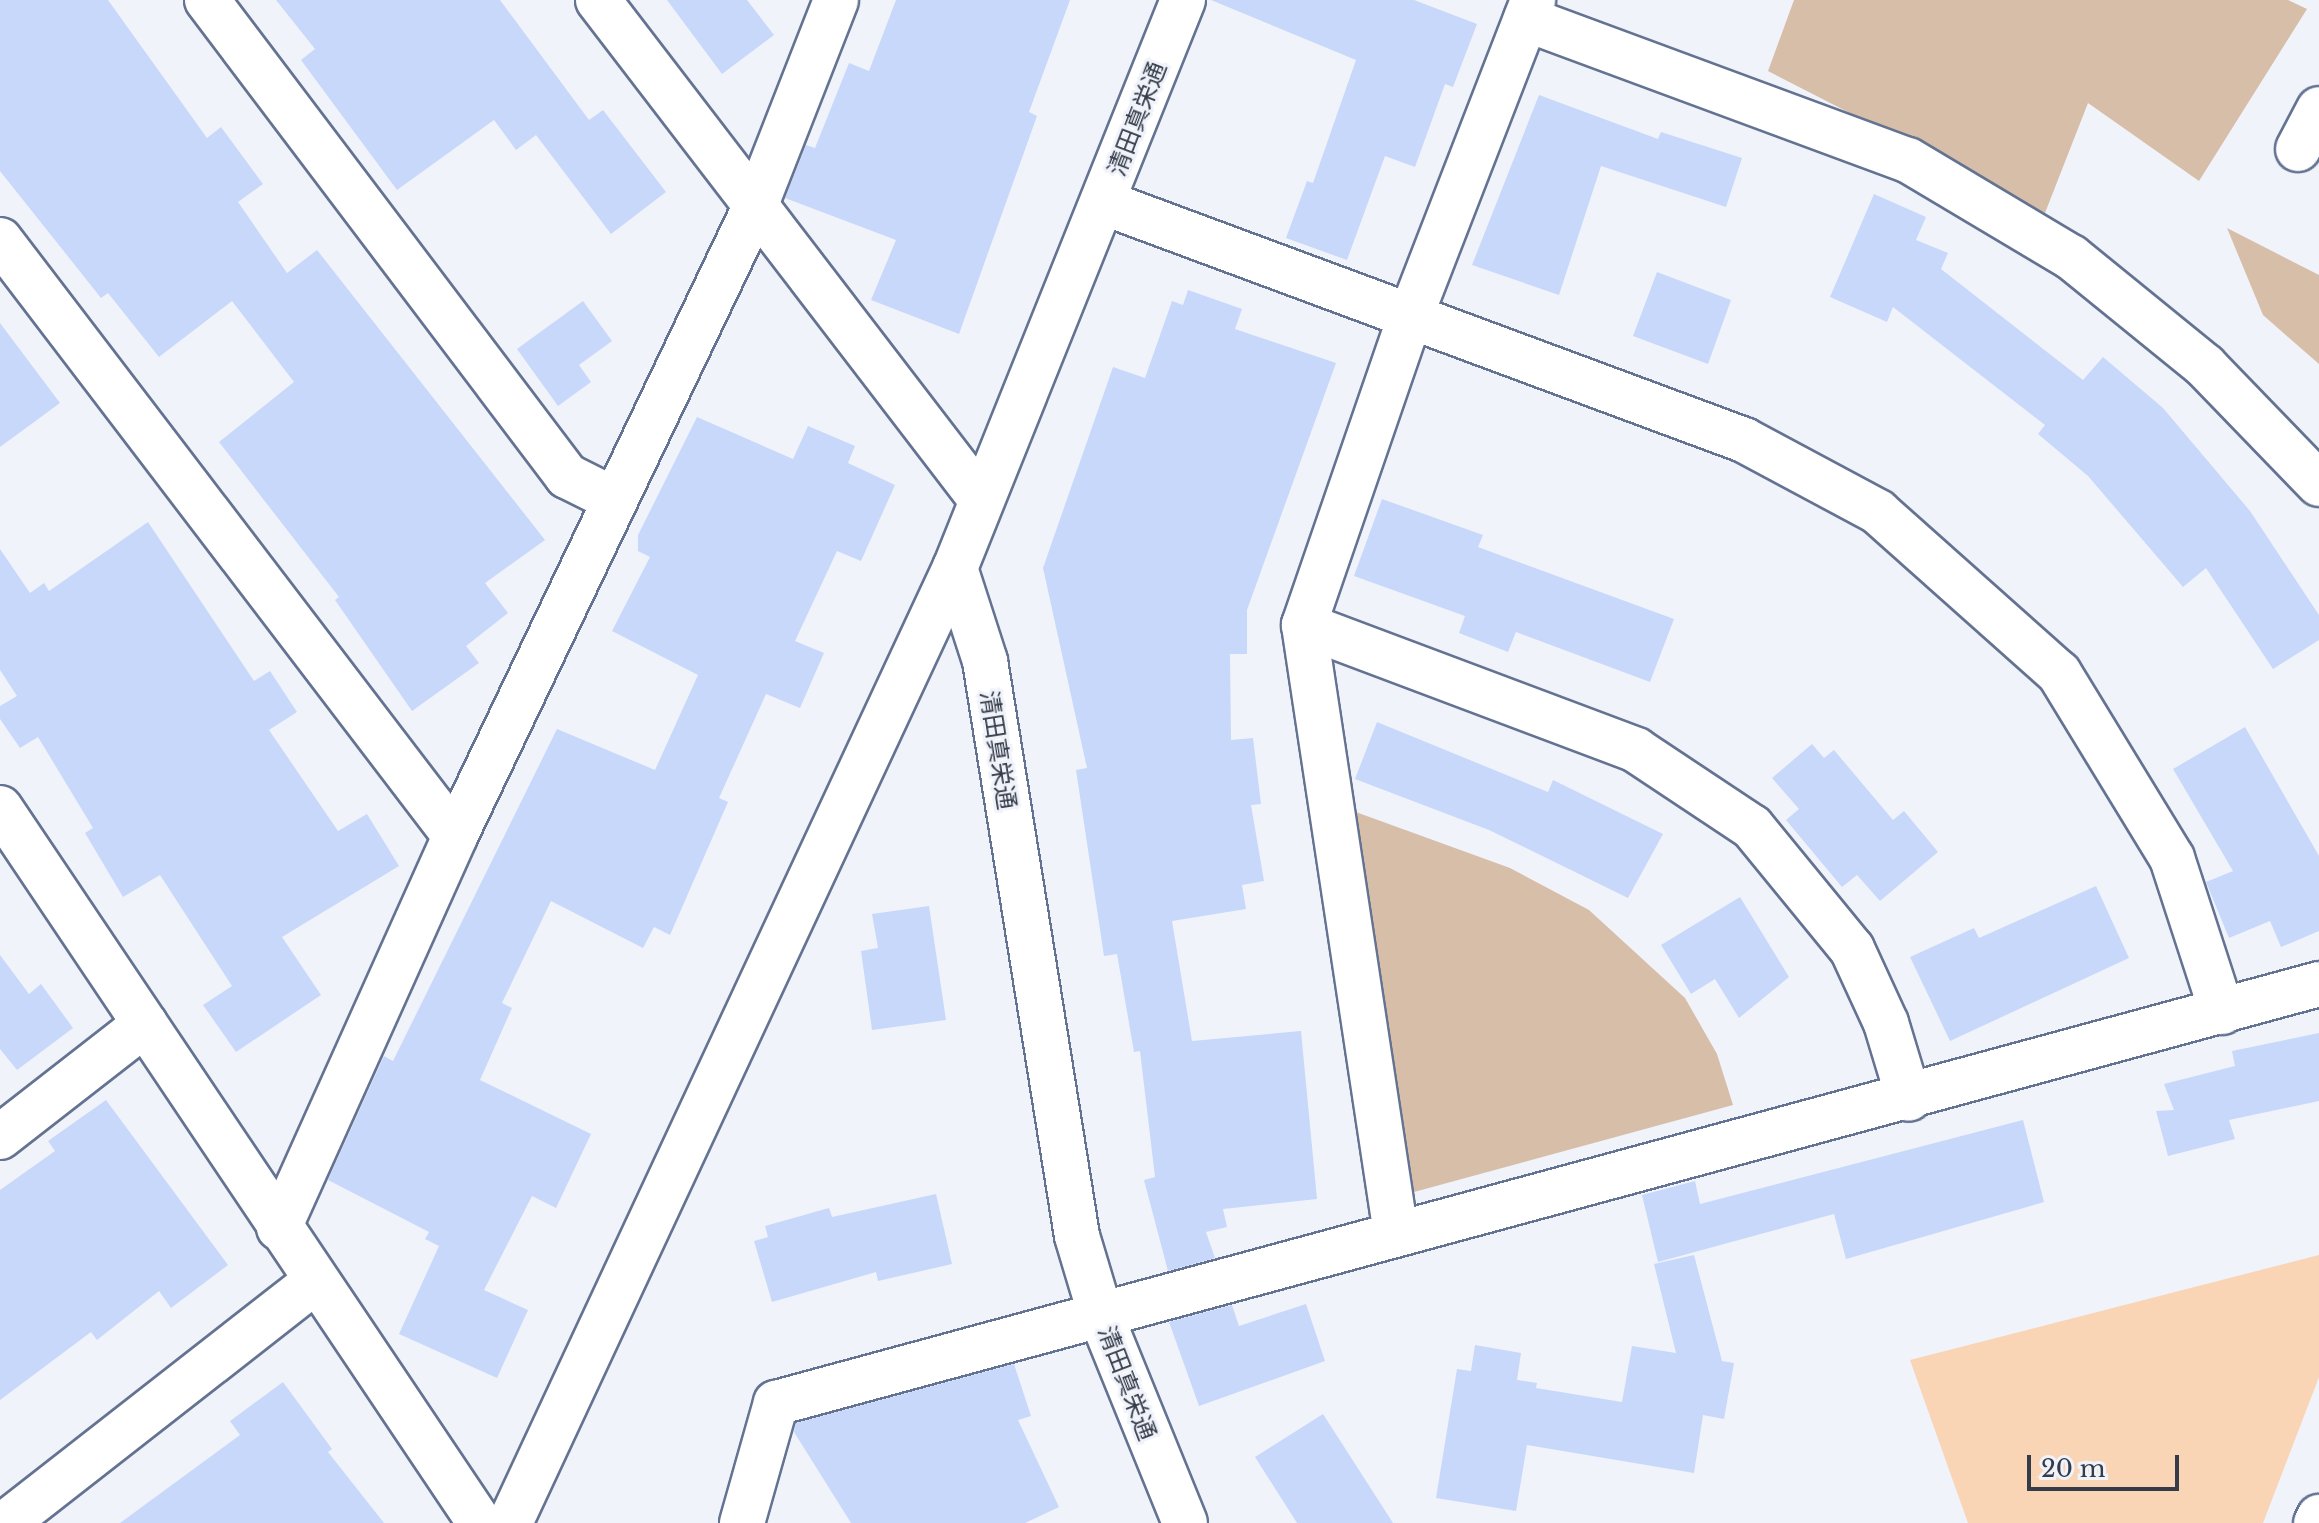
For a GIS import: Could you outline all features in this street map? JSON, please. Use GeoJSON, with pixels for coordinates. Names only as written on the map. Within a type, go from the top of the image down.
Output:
{"type":"FeatureCollection","features":[{"type":"Feature","properties":{"kind":"street"},"geometry":{"type":"LineString","coordinates":[[207,0],[567,476],[615,500]]}},
{"type":"Feature","properties":{"kind":"street"},"geometry":{"type":"LineString","coordinates":[[598,0],[980,498]]}},
{"type":"Feature","properties":{"kind":"street"},"geometry":{"type":"LineString","coordinates":[[279,1228],[455,836],[755,207],[836,0]]}},
{"type":"Feature","properties":{"kind":"street","name":"清田真栄通"},"geometry":{"type":"LineString","coordinates":[[1183,0],[1105,203],[980,498],[955,568],[985,661],[1054,1112],[1077,1236],[1101,1316],[1185,1523]]}},
{"type":"Feature","properties":{"kind":"street"},"geometry":{"type":"LineString","coordinates":[[1396,1234],[1304,625],[1411,315],[1530,10],[1908,160],[2071,257],[2205,366],[2319,484]]}},
{"type":"Feature","properties":{"kind":"street"},"geometry":{"type":"LineString","coordinates":[[2298,149],[2319,109]]}},
{"type":"Feature","properties":{"kind":"street"},"geometry":{"type":"LineString","coordinates":[[1105,203],[1744,440],[1878,512],[2059,673],[2172,858],[2222,1012]]}},
{"type":"Feature","properties":{"kind":"street"},"geometry":{"type":"LineString","coordinates":[[0,240],[455,836]]}},
{"type":"Feature","properties":{"kind":"street"},"geometry":{"type":"LineString","coordinates":[[510,1523],[955,568]]}},
{"type":"Feature","properties":{"kind":"street"},"geometry":{"type":"LineString","coordinates":[[1304,625],[1636,750],[1752,827],[1852,949],[1886,1023],[1909,1099]]}},
{"type":"Feature","properties":{"kind":"street"},"geometry":{"type":"LineString","coordinates":[[0,808],[314,1282],[480,1523]]}},
{"type":"Feature","properties":{"kind":"street"},"geometry":{"type":"LineString","coordinates":[[742,1523],[776,1403],[1396,1234],[1909,1099],[2319,984]]}},
{"type":"Feature","properties":{"kind":"street"},"geometry":{"type":"LineString","coordinates":[[0,1137],[145,1024]]}},
{"type":"Feature","properties":{"kind":"street"},"geometry":{"type":"LineString","coordinates":[[6,1523],[314,1282]]}},
{"type":"Feature","properties":{"kind":"street"},"geometry":{"type":"LineString","coordinates":[[2316,1523],[2319,1517]]}},
{"type":"Feature","properties":{"kind":"shaded area"},"geometry":{"type":"Polygon","coordinates":[[[1794,0],[2288,0],[2307,9],[2199,181],[2088,103],[2045,213],[1768,71],[1794,0]]]}},
{"type":"Feature","properties":{"kind":"shaded area"},"geometry":{"type":"Polygon","coordinates":[[[2227,228],[2319,275],[2319,364],[2263,315],[2227,228]]]}},
{"type":"Feature","properties":{"kind":"shaded area"},"geometry":{"type":"Polygon","coordinates":[[[1342,807],[1510,868],[1589,910],[1685,998],[1717,1054],[1733,1105],[1414,1192],[1396,1176],[1342,807]]]}},
{"type":"Feature","properties":{"kind":"shaded area"},"geometry":{"type":"Polygon","coordinates":[[[2319,1255],[2319,1377],[2263,1523],[1968,1523],[1910,1360],[2319,1255]]]}},
{"type":"Feature","properties":{"kind":"building"},"geometry":{"type":"Polygon","coordinates":[[[0,0],[108,0],[207,138],[221,127],[263,184],[238,202],[287,273],[317,250],[545,540],[485,583],[508,613],[466,646],[479,663],[412,711],[335,600],[339,597],[219,442],[294,382],[232,301],[159,357],[108,293],[101,298],[0,171],[0,0]]]}},
{"type":"Feature","properties":{"kind":"building"},"geometry":{"type":"Polygon","coordinates":[[[276,0],[500,0],[589,120],[603,110],[666,192],[611,234],[536,135],[516,150],[494,120],[397,190],[301,60],[315,49],[276,0]]]}},
{"type":"Feature","properties":{"kind":"building"},"geometry":{"type":"Polygon","coordinates":[[[667,0],[747,0],[774,35],[722,74],[667,0]]]}},
{"type":"Feature","properties":{"kind":"building"},"geometry":{"type":"Polygon","coordinates":[[[896,0],[1070,0],[1029,112],[1037,116],[959,334],[871,300],[896,240],[785,198],[806,145],[815,148],[849,63],[869,71],[896,0]]]}},
{"type":"Feature","properties":{"kind":"building"},"geometry":{"type":"Polygon","coordinates":[[[1211,0],[1414,0],[1477,24],[1453,87],[1445,84],[1415,167],[1385,156],[1347,260],[1286,238],[1307,181],[1313,183],[1356,60],[1211,0]]]}},
{"type":"Feature","properties":{"kind":"building"},"geometry":{"type":"Polygon","coordinates":[[[1539,95],[1658,139],[1661,132],[1742,158],[1726,207],[1601,166],[1559,295],[1472,265],[1539,95]]]}},
{"type":"Feature","properties":{"kind":"building"},"geometry":{"type":"Polygon","coordinates":[[[1874,194],[1926,217],[1916,240],[1948,253],[1941,269],[2083,380],[2103,357],[2163,408],[2250,511],[2319,615],[2319,640],[2273,669],[2206,568],[2183,587],[2088,476],[2038,434],[2045,425],[1893,307],[1887,322],[1830,297],[1874,194]]]}},
{"type":"Feature","properties":{"kind":"building"},"geometry":{"type":"Polygon","coordinates":[[[1657,272],[1731,300],[1708,364],[1633,336],[1657,272]]]}},
{"type":"Feature","properties":{"kind":"building"},"geometry":{"type":"Polygon","coordinates":[[[1188,290],[1242,309],[1235,329],[1336,363],[1247,610],[1247,654],[1230,654],[1231,740],[1253,738],[1261,804],[1251,805],[1264,881],[1242,885],[1246,909],[1172,921],[1192,1041],[1301,1031],[1317,1199],[1223,1209],[1227,1227],[1206,1232],[1215,1258],[1168,1271],[1144,1180],[1155,1177],[1140,1051],[1134,1052],[1117,954],[1104,956],[1076,770],[1087,768],[1043,568],[1113,367],[1145,378],[1172,301],[1183,305],[1188,290]]]}},
{"type":"Feature","properties":{"kind":"building"},"geometry":{"type":"Polygon","coordinates":[[[583,301],[612,341],[579,365],[591,382],[558,406],[517,349],[583,301]]]}},
{"type":"Feature","properties":{"kind":"building"},"geometry":{"type":"Polygon","coordinates":[[[0,323],[60,403],[0,447],[0,323]]]}},
{"type":"Feature","properties":{"kind":"building"},"geometry":{"type":"Polygon","coordinates":[[[697,417],[793,459],[808,426],[855,446],[848,463],[895,485],[861,561],[837,551],[795,641],[824,653],[800,708],[766,694],[719,798],[728,802],[670,935],[654,927],[643,948],[551,901],[502,1003],[512,1008],[480,1080],[591,1134],[556,1208],[532,1196],[484,1290],[528,1310],[497,1378],[399,1334],[439,1246],[425,1239],[429,1232],[328,1180],[384,1056],[393,1061],[557,729],[655,770],[698,675],[612,631],[650,557],[638,551],[638,535],[697,417]]]}},
{"type":"Feature","properties":{"kind":"building"},"geometry":{"type":"Polygon","coordinates":[[[1382,499],[1483,535],[1478,547],[1674,619],[1650,682],[1516,632],[1508,652],[1459,633],[1465,616],[1354,576],[1382,499]]]}},
{"type":"Feature","properties":{"kind":"building"},"geometry":{"type":"Polygon","coordinates":[[[148,522],[254,681],[270,671],[297,712],[269,730],[338,831],[367,814],[399,866],[282,937],[321,995],[236,1052],[203,1005],[232,986],[160,875],[123,897],[85,833],[93,828],[38,737],[20,748],[0,719],[0,706],[17,696],[0,670],[0,549],[30,593],[44,583],[49,591],[148,522]]]}},
{"type":"Feature","properties":{"kind":"building"},"geometry":{"type":"Polygon","coordinates":[[[1377,722],[1548,792],[1553,780],[1663,834],[1628,898],[1489,830],[1355,779],[1377,722]]]}},
{"type":"Feature","properties":{"kind":"building"},"geometry":{"type":"Polygon","coordinates":[[[2245,727],[2319,856],[2319,931],[2281,947],[2270,921],[2229,938],[2206,882],[2233,871],[2173,769],[2245,727]]]}},
{"type":"Feature","properties":{"kind":"building"},"geometry":{"type":"Polygon","coordinates":[[[1812,744],[1824,758],[1834,750],[1893,820],[1904,811],[1938,852],[1880,901],[1857,875],[1842,887],[1786,820],[1799,809],[1772,778],[1812,744]]]}},
{"type":"Feature","properties":{"kind":"building"},"geometry":{"type":"Polygon","coordinates":[[[2096,886],[2129,958],[1950,1041],[1910,957],[1974,928],[1979,938],[2096,886]]]}},
{"type":"Feature","properties":{"kind":"building"},"geometry":{"type":"Polygon","coordinates":[[[1740,897],[1789,977],[1739,1018],[1715,979],[1691,994],[1661,945],[1740,897]]]}},
{"type":"Feature","properties":{"kind":"building"},"geometry":{"type":"Polygon","coordinates":[[[929,906],[946,1020],[872,1030],[861,951],[878,948],[872,914],[929,906]]]}},
{"type":"Feature","properties":{"kind":"building"},"geometry":{"type":"Polygon","coordinates":[[[0,955],[29,994],[41,984],[73,1028],[17,1070],[0,1049],[0,955]]]}},
{"type":"Feature","properties":{"kind":"building"},"geometry":{"type":"Polygon","coordinates":[[[2319,1033],[2319,1101],[2229,1120],[2235,1139],[2168,1156],[2156,1111],[2174,1110],[2164,1084],[2235,1066],[2232,1051],[2319,1033]]]}},
{"type":"Feature","properties":{"kind":"building"},"geometry":{"type":"Polygon","coordinates":[[[106,1100],[228,1265],[171,1308],[159,1291],[97,1340],[91,1332],[0,1400],[0,1190],[55,1151],[48,1141],[106,1100]]]}},
{"type":"Feature","properties":{"kind":"building"},"geometry":{"type":"Polygon","coordinates":[[[2023,1120],[2044,1202],[1846,1259],[1834,1214],[1658,1262],[1642,1195],[1695,1181],[1700,1204],[2023,1120]]]}},
{"type":"Feature","properties":{"kind":"building"},"geometry":{"type":"Polygon","coordinates":[[[936,1194],[952,1264],[878,1281],[876,1272],[772,1302],[754,1241],[768,1237],[765,1226],[829,1208],[832,1217],[936,1194]]]}},
{"type":"Feature","properties":{"kind":"building"},"geometry":{"type":"Polygon","coordinates":[[[1694,1255],[1722,1361],[1734,1363],[1724,1419],[1703,1415],[1694,1473],[1527,1445],[1516,1511],[1436,1498],[1457,1369],[1471,1371],[1475,1345],[1521,1353],[1517,1380],[1537,1383],[1536,1388],[1622,1402],[1632,1346],[1676,1353],[1654,1264],[1694,1255]]]}},
{"type":"Feature","properties":{"kind":"building"},"geometry":{"type":"Polygon","coordinates":[[[1306,1304],[1325,1361],[1199,1406],[1169,1322],[1232,1305],[1239,1326],[1306,1304]]]}},
{"type":"Feature","properties":{"kind":"building"},"geometry":{"type":"Polygon","coordinates":[[[1014,1364],[1031,1416],[1018,1420],[1059,1507],[1025,1523],[851,1523],[794,1432],[796,1423],[1014,1364]]]}},
{"type":"Feature","properties":{"kind":"building"},"geometry":{"type":"Polygon","coordinates":[[[283,1382],[332,1449],[328,1452],[384,1523],[120,1523],[240,1435],[230,1421],[283,1382]]]}},
{"type":"Feature","properties":{"kind":"building"},"geometry":{"type":"Polygon","coordinates":[[[1323,1414],[1393,1523],[1297,1523],[1255,1457],[1323,1414]]]}}]}
